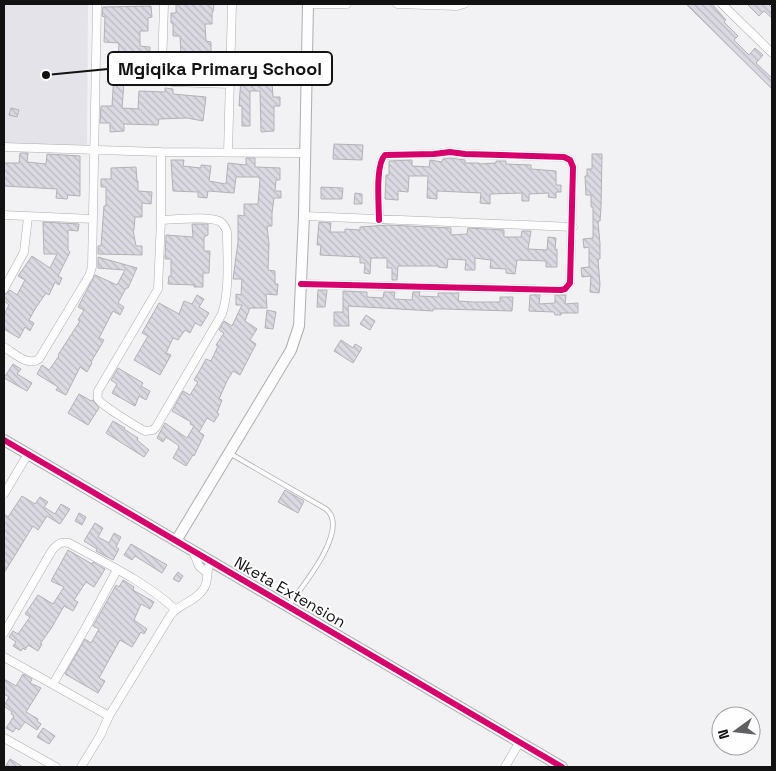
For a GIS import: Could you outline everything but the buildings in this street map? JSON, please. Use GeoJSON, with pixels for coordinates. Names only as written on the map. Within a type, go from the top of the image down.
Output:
{"type":"FeatureCollection","features":[{"type":"Feature","properties":{"kind":"street"},"geometry":{"type":"LineString","coordinates":[[4,347],[31,362],[37,361],[42,356],[91,271],[98,4]]}},
{"type":"Feature","properties":{"kind":"street"},"geometry":{"type":"LineString","coordinates":[[164,4],[162,68],[164,77],[172,82],[230,84]]}},
{"type":"Feature","properties":{"kind":"street"},"geometry":{"type":"LineString","coordinates":[[228,152],[232,4]]}},
{"type":"Feature","properties":{"kind":"street"},"geometry":{"type":"LineString","coordinates":[[176,541],[294,342],[298,326],[304,216],[308,4],[347,4]]}},
{"type":"Feature","properties":{"kind":"street"},"geometry":{"type":"LineString","coordinates":[[396,4],[457,6],[464,4]]}},
{"type":"Feature","properties":{"kind":"street"},"geometry":{"type":"LineString","coordinates":[[722,4],[772,53]]}},
{"type":"Feature","properties":{"kind":"street"},"geometry":{"type":"LineString","coordinates":[[4,147],[162,152],[304,153]]}},
{"type":"Feature","properties":{"kind":"street"},"geometry":{"type":"LineString","coordinates":[[161,220],[210,219],[222,223],[227,232],[225,303],[222,314],[156,427],[153,430],[145,431],[104,405],[97,395],[158,289],[162,152]]}},
{"type":"Feature","properties":{"kind":"street"},"geometry":{"type":"LineString","coordinates":[[301,284],[565,289],[571,278],[573,167],[568,159],[450,152],[391,154],[384,156],[381,161],[379,220]]}},
{"type":"Feature","properties":{"kind":"street"},"geometry":{"type":"LineString","coordinates":[[4,215],[93,219]]}},
{"type":"Feature","properties":{"kind":"street"},"geometry":{"type":"LineString","coordinates":[[304,216],[573,227]]}},
{"type":"Feature","properties":{"kind":"street"},"geometry":{"type":"LineString","coordinates":[[4,289],[24,252],[28,217]]}},
{"type":"Feature","properties":{"kind":"street","name":"Nketa Extension"},"geometry":{"type":"LineString","coordinates":[[4,440],[562,767]]}},
{"type":"Feature","properties":{"kind":"street"},"geometry":{"type":"LineString","coordinates":[[4,494],[28,454]]}},
{"type":"Feature","properties":{"kind":"street"},"geometry":{"type":"LineString","coordinates":[[4,633],[51,552],[57,544],[63,542],[69,543],[151,590],[175,609]]}},
{"type":"Feature","properties":{"kind":"street"},"geometry":{"type":"LineString","coordinates":[[193,551],[198,566],[206,572]]}},
{"type":"Feature","properties":{"kind":"street"},"geometry":{"type":"LineString","coordinates":[[81,767],[100,736],[109,716],[175,609],[201,592],[208,581],[206,572],[211,561]]}},
{"type":"Feature","properties":{"kind":"street"},"geometry":{"type":"LineString","coordinates":[[53,684],[117,570]]}},
{"type":"Feature","properties":{"kind":"street"},"geometry":{"type":"LineString","coordinates":[[4,657],[109,716]]}},
{"type":"Feature","properties":{"kind":"street"},"geometry":{"type":"LineString","coordinates":[[4,738],[56,767]]}},
{"type":"Feature","properties":{"kind":"street"},"geometry":{"type":"LineString","coordinates":[[505,767],[519,743]]}},
{"type":"Feature","properties":{"kind":"lane"},"geometry":{"type":"LineString","coordinates":[[229,453],[326,509],[332,515],[334,522],[327,547],[288,606]]}},
{"type":"Feature","properties":{"kind":"shaded area"},"geometry":{"type":"Polygon","coordinates":[[[4,4],[88,4],[87,149],[4,146],[4,4]]]}},
{"type":"Feature","properties":{"kind":"cycle path"},"geometry":{"type":"LineString","coordinates":[[301,284],[561,290],[565,289],[570,283],[573,167],[570,160],[564,157],[450,152],[385,155],[382,160],[379,176],[379,220]]}},
{"type":"Feature","properties":{"kind":"cycle path"},"geometry":{"type":"LineString","coordinates":[[4,440],[562,767]]}},
{"type":"Feature","properties":{"kind":"place","name":"Mgiqika Primary School"},"geometry":{"type":"Point","coordinates":[46,75]}}]}
